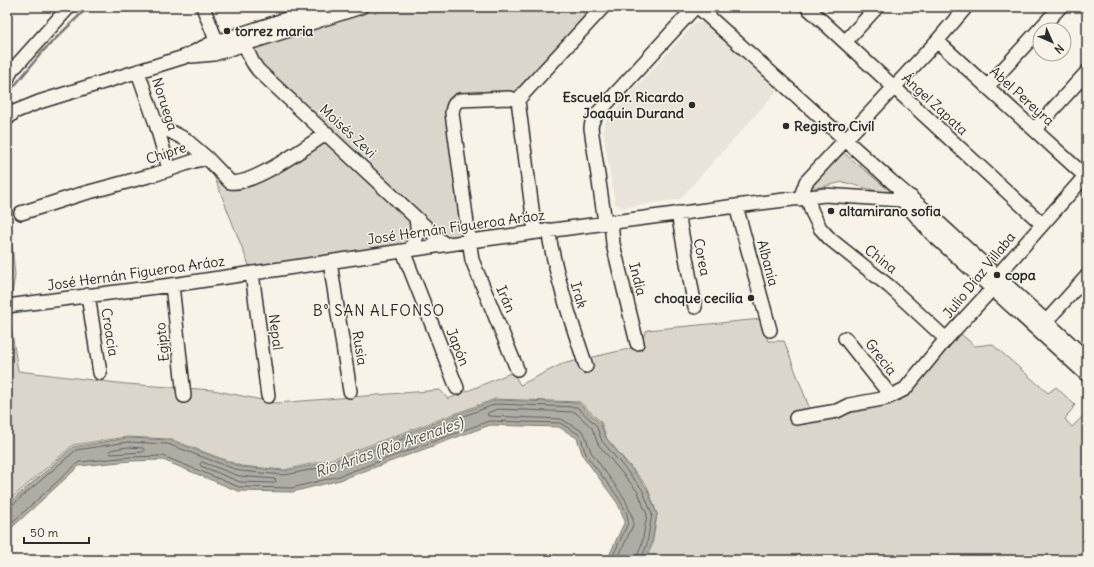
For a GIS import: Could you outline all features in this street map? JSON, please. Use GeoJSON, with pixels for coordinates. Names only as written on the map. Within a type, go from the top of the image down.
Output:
{"type":"FeatureCollection","features":[{"type":"Feature","properties":{"kind":"street"},"geometry":{"type":"LineString","coordinates":[[7,80],[10,66],[16,66],[69,7]]}},
{"type":"Feature","properties":{"kind":"street"},"geometry":{"type":"LineString","coordinates":[[203,7],[218,47]]}},
{"type":"Feature","properties":{"kind":"street"},"geometry":{"type":"LineString","coordinates":[[245,39],[323,7]]}},
{"type":"Feature","properties":{"kind":"street"},"geometry":{"type":"LineString","coordinates":[[11,115],[56,97],[184,57],[361,7]]}},
{"type":"Feature","properties":{"kind":"street"},"geometry":{"type":"LineString","coordinates":[[518,100],[603,7]]}},
{"type":"Feature","properties":{"kind":"street"},"geometry":{"type":"LineString","coordinates":[[696,7],[846,139],[891,181],[906,199],[994,282],[1042,325],[1087,359]]}},
{"type":"Feature","properties":{"kind":"street","name":"India"},"geometry":{"type":"LineString","coordinates":[[637,343],[608,222],[591,128],[592,122],[597,114],[696,7]]}},
{"type":"Feature","properties":{"kind":"street","name":"Ángel Zapata"},"geometry":{"type":"LineString","coordinates":[[806,7],[1042,224]]}},
{"type":"Feature","properties":{"kind":"street"},"geometry":{"type":"LineString","coordinates":[[845,42],[877,7]]}},
{"type":"Feature","properties":{"kind":"street"},"geometry":{"type":"LineString","coordinates":[[804,198],[806,182],[937,41],[966,7]]}},
{"type":"Feature","properties":{"kind":"street"},"geometry":{"type":"LineString","coordinates":[[986,86],[1060,7]]}},
{"type":"Feature","properties":{"kind":"street","name":"Moisés Zevi"},"geometry":{"type":"LineString","coordinates":[[245,39],[250,58],[258,70],[327,133],[340,148],[386,188],[444,244]]}},
{"type":"Feature","properties":{"kind":"street","name":"Abel Pereyra"},"geometry":{"type":"LineString","coordinates":[[937,41],[1086,175]]}},
{"type":"Feature","properties":{"kind":"street","name":"Noruega"},"geometry":{"type":"LineString","coordinates":[[138,72],[156,124],[169,169]]}},
{"type":"Feature","properties":{"kind":"street"},"geometry":{"type":"LineString","coordinates":[[1035,129],[1087,72]]}},
{"type":"Feature","properties":{"kind":"street","name":"Irán"},"geometry":{"type":"LineString","coordinates":[[517,369],[472,260],[452,113],[455,102],[460,100],[509,98],[518,100]]}},
{"type":"Feature","properties":{"kind":"street","name":"Irak"},"geometry":{"type":"LineString","coordinates":[[518,100],[541,231],[552,254],[564,301],[586,366]]}},
{"type":"Feature","properties":{"kind":"street"},"geometry":{"type":"LineString","coordinates":[[156,124],[185,139],[207,158]]}},
{"type":"Feature","properties":{"kind":"street","name":"Chipre"},"geometry":{"type":"LineString","coordinates":[[21,213],[207,158],[230,182],[239,182],[252,178],[276,166],[327,133]]}},
{"type":"Feature","properties":{"kind":"street","name":"Julio Díaz Villaba"},"geometry":{"type":"LineString","coordinates":[[796,418],[836,411],[849,405],[891,396],[905,389],[1042,224],[1086,175]]}},
{"type":"Feature","properties":{"kind":"street","name":"José Hernán Figueroa Aráoz"},"geometry":{"type":"LineString","coordinates":[[7,306],[172,285],[406,251],[444,244],[825,195],[906,199]]}},
{"type":"Feature","properties":{"kind":"street","name":"China"},"geometry":{"type":"LineString","coordinates":[[804,198],[820,228],[830,239],[890,287],[946,339]]}},
{"type":"Feature","properties":{"kind":"street","name":"Albania"},"geometry":{"type":"LineString","coordinates":[[736,206],[770,330]]}},
{"type":"Feature","properties":{"kind":"street","name":"Corea"},"geometry":{"type":"LineString","coordinates":[[678,213],[695,307]]}},
{"type":"Feature","properties":{"kind":"street"},"geometry":{"type":"LineString","coordinates":[[406,251],[418,234],[416,218]]}},
{"type":"Feature","properties":{"kind":"street","name":"Japón"},"geometry":{"type":"LineString","coordinates":[[406,251],[456,388]]}},
{"type":"Feature","properties":{"kind":"street","name":"Rusia"},"geometry":{"type":"LineString","coordinates":[[330,262],[350,391]]}},
{"type":"Feature","properties":{"kind":"street","name":"Nepal"},"geometry":{"type":"LineString","coordinates":[[252,273],[268,396]]}},
{"type":"Feature","properties":{"kind":"street"},"geometry":{"type":"LineString","coordinates":[[1042,325],[1087,276]]}},
{"type":"Feature","properties":{"kind":"street","name":"Egipto"},"geometry":{"type":"LineString","coordinates":[[172,285],[184,396]]}},
{"type":"Feature","properties":{"kind":"street","name":"Croacia"},"geometry":{"type":"LineString","coordinates":[[88,296],[100,372]]}},
{"type":"Feature","properties":{"kind":"street"},"geometry":{"type":"LineString","coordinates":[[1042,325],[1086,374]]}},
{"type":"Feature","properties":{"kind":"street","name":"Grecia"},"geometry":{"type":"LineString","coordinates":[[845,338],[891,396]]}},
{"type":"Feature","properties":{"kind":"shaded area"},"geometry":{"type":"Polygon","coordinates":[[[362,7],[603,7],[518,100],[455,102],[470,241],[252,273],[207,158],[230,182],[327,133],[293,102],[245,44],[362,7]]]}},
{"type":"Feature","properties":{"kind":"shaded area","name":"Escuela Dr. Ricardo Joaquin Durand"},"geometry":{"type":"Polygon","coordinates":[[[696,22],[704,23],[778,90],[680,199],[622,208],[615,203],[603,131],[605,121],[696,22]]]}},
{"type":"Feature","properties":{"kind":"shaded area"},"geometry":{"type":"Polygon","coordinates":[[[844,153],[890,191],[888,194],[843,182],[816,188],[812,185],[844,153]]]}},
{"type":"Feature","properties":{"kind":"shaded area"},"geometry":{"type":"Polygon","coordinates":[[[7,223],[10,225],[15,275],[9,314],[18,371],[126,384],[213,390],[277,403],[440,390],[448,399],[513,372],[520,385],[562,364],[637,347],[647,330],[761,319],[768,341],[784,341],[814,420],[891,405],[918,380],[961,334],[975,346],[992,344],[1048,393],[1056,387],[1075,405],[1065,419],[1072,427],[1082,417],[1087,422],[1087,560],[645,560],[652,546],[657,514],[647,486],[607,439],[601,422],[580,402],[495,399],[332,459],[284,470],[241,466],[170,439],[127,437],[73,445],[7,502],[7,223]]]}},
{"type":"Feature","properties":{"kind":"water","name":"Río Arias (Río Arenales)"},"geometry":{"type":"Polygon","coordinates":[[[496,400],[579,403],[600,423],[606,438],[646,487],[657,514],[651,545],[644,560],[607,560],[625,521],[618,504],[583,456],[577,438],[559,427],[490,425],[340,480],[292,492],[238,491],[163,460],[130,461],[79,466],[7,532],[7,505],[73,447],[128,438],[169,440],[241,467],[285,471],[332,461],[496,400]]]}},
{"type":"Feature","properties":{"kind":"waterway"},"geometry":{"type":"LineString","coordinates":[[7,95],[43,51],[88,7]]}},
{"type":"Feature","properties":{"kind":"place","name":"torrez maria"},"geometry":{"type":"Point","coordinates":[227,31]}},
{"type":"Feature","properties":{"kind":"place","name":"Escuela Dr. Ricardo Joaquin Durand"},"geometry":{"type":"Point","coordinates":[692,105]}},
{"type":"Feature","properties":{"kind":"place","name":"Registro Civíl"},"geometry":{"type":"Point","coordinates":[786,126]}},
{"type":"Feature","properties":{"kind":"place","name":"altamirano sofia"},"geometry":{"type":"Point","coordinates":[831,211]}},
{"type":"Feature","properties":{"kind":"place","name":"copa"},"geometry":{"type":"Point","coordinates":[997,275]}},
{"type":"Feature","properties":{"kind":"place","name":"choque cecilia"},"geometry":{"type":"Point","coordinates":[751,298]}},
{"type":"Feature","properties":{"kind":"district","name":"B° SAN ALFONSO"},"geometry":{"type":"Point","coordinates":[379,310]}}]}
